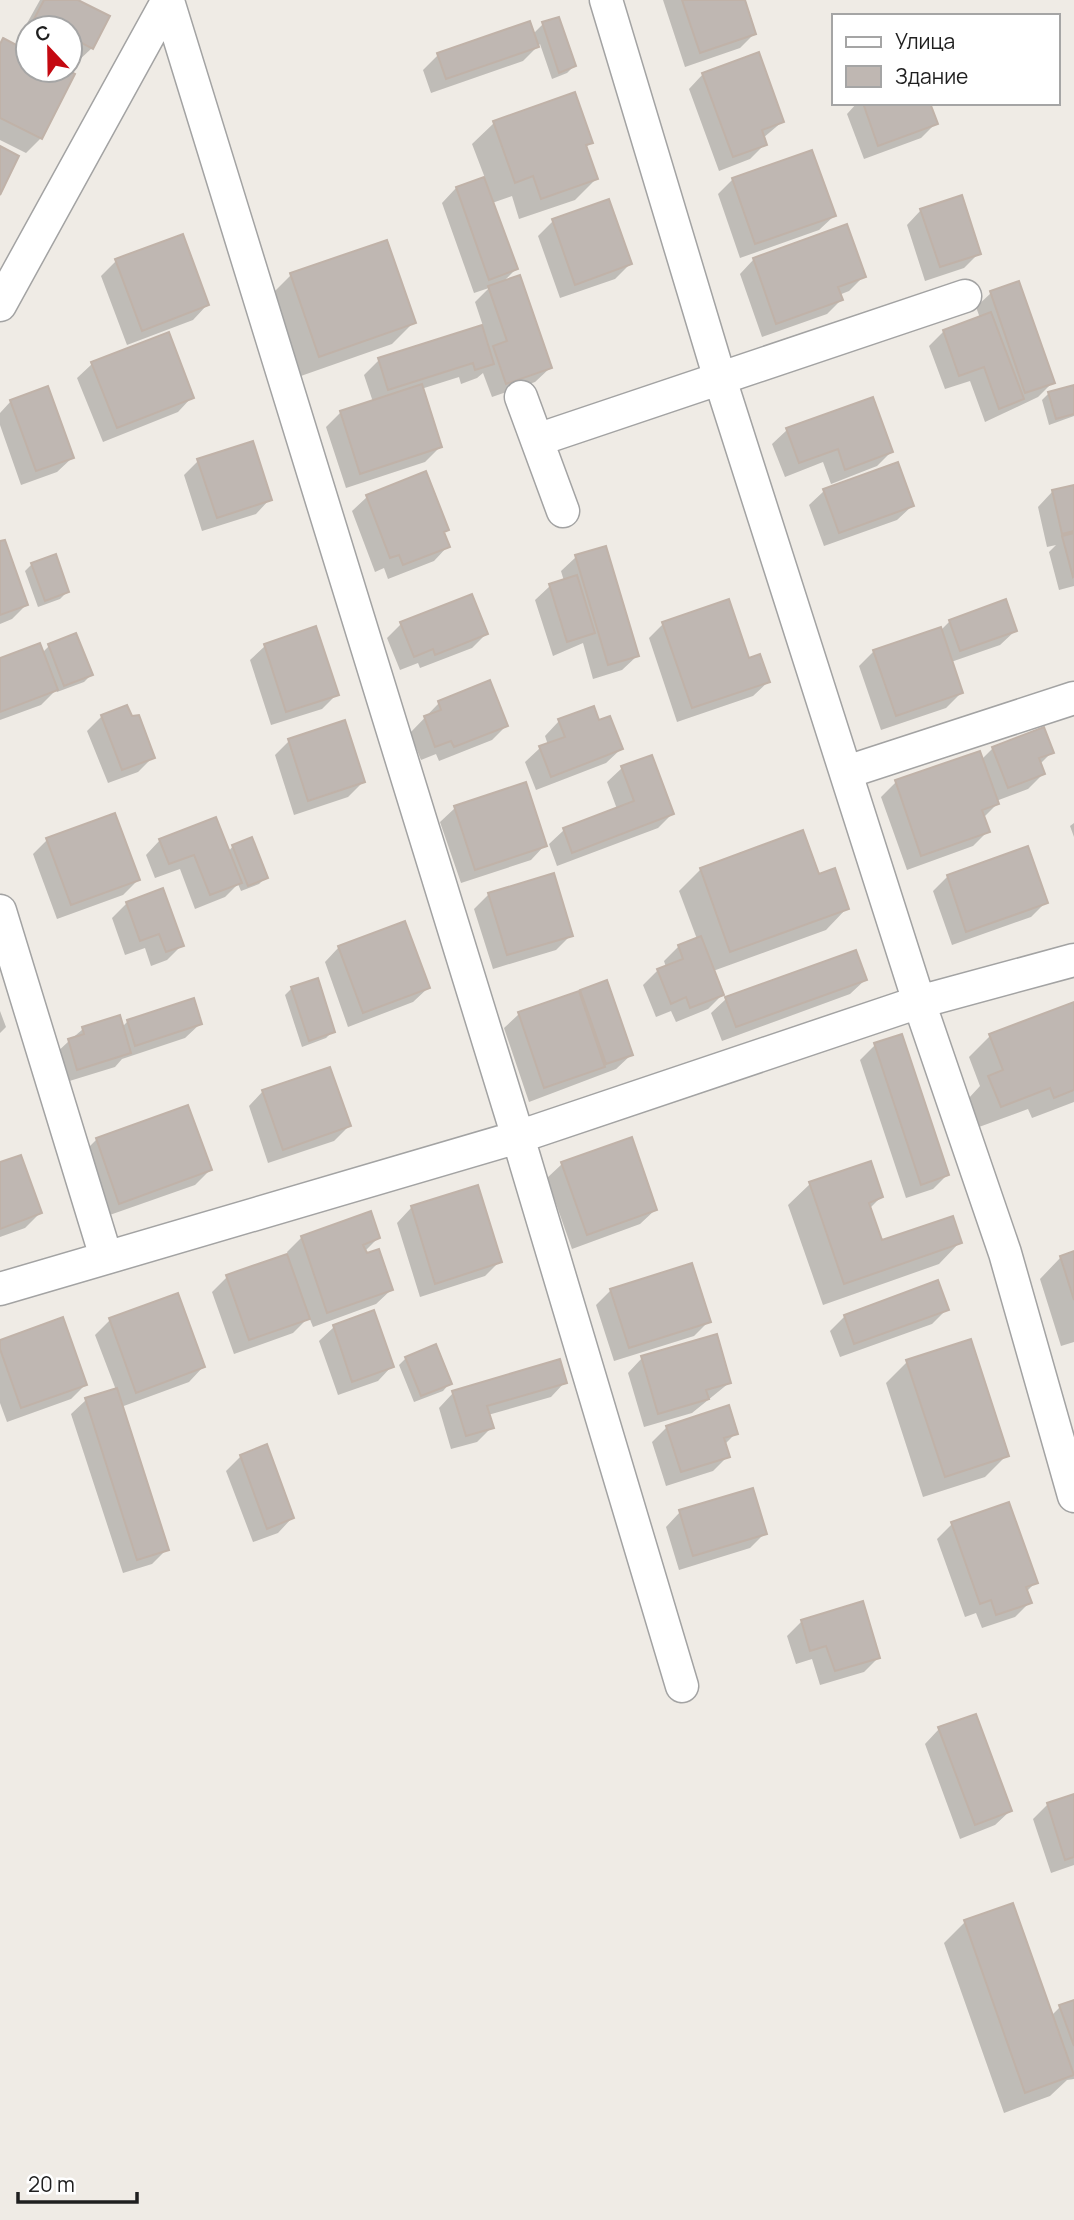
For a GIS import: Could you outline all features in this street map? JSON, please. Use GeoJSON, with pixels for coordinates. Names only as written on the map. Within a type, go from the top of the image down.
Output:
{"type":"FeatureCollection","features":[{"type":"Feature","properties":{"kind":"street"},"geometry":{"type":"LineString","coordinates":[[606,0],[720,379],[919,1002],[1004,1253],[1074,1496]]}},
{"type":"Feature","properties":{"kind":"street"},"geometry":{"type":"LineString","coordinates":[[0,305],[168,1]]}},
{"type":"Feature","properties":{"kind":"street"},"geometry":{"type":"LineString","coordinates":[[168,1],[518,1137],[682,1686]]}},
{"type":"Feature","properties":{"kind":"street"},"geometry":{"type":"LineString","coordinates":[[537,440],[965,296]]}},
{"type":"Feature","properties":{"kind":"street"},"geometry":{"type":"LineString","coordinates":[[521,397],[563,511]]}},
{"type":"Feature","properties":{"kind":"street"},"geometry":{"type":"LineString","coordinates":[[847,772],[1074,698]]}},
{"type":"Feature","properties":{"kind":"street"},"geometry":{"type":"LineString","coordinates":[[0,911],[106,1257]]}},
{"type":"Feature","properties":{"kind":"street"},"geometry":{"type":"LineString","coordinates":[[0,1290],[518,1137],[919,1002],[1074,960]]}},
{"type":"Feature","properties":{"kind":"building"},"geometry":{"type":"Polygon","coordinates":[[[44,0],[78,0],[110,16],[93,49],[84,44],[84,14],[37,14],[44,0]]]}},
{"type":"Feature","properties":{"kind":"building"},"geometry":{"type":"Polygon","coordinates":[[[682,0],[745,0],[756,34],[700,53],[682,0]]]}},
{"type":"Feature","properties":{"kind":"building"},"geometry":{"type":"Polygon","coordinates":[[[559,17],[576,66],[559,73],[542,22],[559,17]]]}},
{"type":"Feature","properties":{"kind":"building"},"geometry":{"type":"Polygon","coordinates":[[[530,21],[539,47],[446,79],[437,53],[530,21]]]}},
{"type":"Feature","properties":{"kind":"building"},"geometry":{"type":"Polygon","coordinates":[[[3,38],[14,44],[14,84],[70,84],[42,139],[0,118],[0,44],[3,38]]]}},
{"type":"Feature","properties":{"kind":"building"},"geometry":{"type":"Polygon","coordinates":[[[759,52],[784,122],[762,130],[767,145],[733,157],[702,73],[759,52]]]}},
{"type":"Feature","properties":{"kind":"building"},"geometry":{"type":"Polygon","coordinates":[[[575,92],[593,143],[586,145],[598,179],[541,199],[533,176],[515,183],[493,121],[575,92]]]}},
{"type":"Feature","properties":{"kind":"building"},"geometry":{"type":"Polygon","coordinates":[[[864,105],[931,105],[938,124],[878,146],[864,105]]]}},
{"type":"Feature","properties":{"kind":"building"},"geometry":{"type":"Polygon","coordinates":[[[0,146],[19,156],[0,195],[0,146]]]}},
{"type":"Feature","properties":{"kind":"building"},"geometry":{"type":"Polygon","coordinates":[[[812,150],[836,216],[755,244],[732,178],[812,150]]]}},
{"type":"Feature","properties":{"kind":"building"},"geometry":{"type":"Polygon","coordinates":[[[484,177],[518,269],[489,280],[456,187],[484,177]]]}},
{"type":"Feature","properties":{"kind":"building"},"geometry":{"type":"Polygon","coordinates":[[[962,195],[981,254],[940,267],[920,209],[962,195]]]}},
{"type":"Feature","properties":{"kind":"building"},"geometry":{"type":"Polygon","coordinates":[[[609,199],[632,264],[575,285],[552,219],[609,199]]]}},
{"type":"Feature","properties":{"kind":"building"},"geometry":{"type":"Polygon","coordinates":[[[847,224],[866,277],[838,287],[843,300],[776,324],[753,258],[847,224]]]}},
{"type":"Feature","properties":{"kind":"building"},"geometry":{"type":"Polygon","coordinates":[[[183,234],[209,305],[142,331],[115,259],[183,234]]]}},
{"type":"Feature","properties":{"kind":"building"},"geometry":{"type":"Polygon","coordinates":[[[387,240],[416,323],[319,357],[290,273],[387,240]]]}},
{"type":"Feature","properties":{"kind":"building"},"geometry":{"type":"Polygon","coordinates":[[[520,275],[552,368],[506,384],[493,346],[507,341],[488,286],[520,275]]]}},
{"type":"Feature","properties":{"kind":"building"},"geometry":{"type":"Polygon","coordinates":[[[1019,281],[1055,383],[1025,393],[990,291],[1019,281]]]}},
{"type":"Feature","properties":{"kind":"building"},"geometry":{"type":"Polygon","coordinates":[[[991,312],[1024,399],[999,409],[984,367],[959,376],[943,330],[991,312]]]}},
{"type":"Feature","properties":{"kind":"building"},"geometry":{"type":"Polygon","coordinates":[[[482,325],[494,364],[475,370],[473,363],[388,390],[378,358],[482,325]]]}},
{"type":"Feature","properties":{"kind":"building"},"geometry":{"type":"Polygon","coordinates":[[[169,332],[194,398],[117,428],[91,362],[169,332]]]}},
{"type":"Feature","properties":{"kind":"building"},"geometry":{"type":"Polygon","coordinates":[[[422,384],[442,447],[360,474],[340,411],[422,384]]]}},
{"type":"Feature","properties":{"kind":"building"},"geometry":{"type":"Polygon","coordinates":[[[1074,385],[1074,414],[1056,419],[1048,392],[1074,385]]]}},
{"type":"Feature","properties":{"kind":"building"},"geometry":{"type":"Polygon","coordinates":[[[48,386],[74,458],[36,471],[10,400],[48,386]]]}},
{"type":"Feature","properties":{"kind":"building"},"geometry":{"type":"Polygon","coordinates":[[[873,397],[893,452],[845,470],[838,449],[799,463],[786,428],[873,397]]]}},
{"type":"Feature","properties":{"kind":"building"},"geometry":{"type":"Polygon","coordinates":[[[253,441],[272,500],[217,518],[197,459],[253,441]]]}},
{"type":"Feature","properties":{"kind":"building"},"geometry":{"type":"Polygon","coordinates":[[[898,462],[914,506],[839,533],[823,489],[898,462]]]}},
{"type":"Feature","properties":{"kind":"building"},"geometry":{"type":"Polygon","coordinates":[[[426,471],[449,530],[444,532],[450,547],[403,565],[399,555],[390,558],[366,495],[426,471]]]}},
{"type":"Feature","properties":{"kind":"building"},"geometry":{"type":"Polygon","coordinates":[[[1074,485],[1074,531],[1062,534],[1052,490],[1074,485]]]}},
{"type":"Feature","properties":{"kind":"building"},"geometry":{"type":"Polygon","coordinates":[[[1074,533],[1074,576],[1073,577],[1062,536],[1074,533]]]}},
{"type":"Feature","properties":{"kind":"building"},"geometry":{"type":"Polygon","coordinates":[[[5,540],[28,605],[0,615],[0,541],[5,540]]]}},
{"type":"Feature","properties":{"kind":"building"},"geometry":{"type":"Polygon","coordinates":[[[606,546],[639,656],[608,665],[575,555],[606,546]]]}},
{"type":"Feature","properties":{"kind":"building"},"geometry":{"type":"Polygon","coordinates":[[[56,554],[69,592],[45,601],[31,563],[56,554]]]}},
{"type":"Feature","properties":{"kind":"building"},"geometry":{"type":"Polygon","coordinates":[[[577,575],[595,633],[567,642],[549,584],[577,575]]]}},
{"type":"Feature","properties":{"kind":"building"},"geometry":{"type":"Polygon","coordinates":[[[472,594],[488,634],[435,655],[433,649],[414,657],[400,622],[472,594]]]}},
{"type":"Feature","properties":{"kind":"building"},"geometry":{"type":"Polygon","coordinates":[[[729,599],[749,658],[760,654],[770,682],[692,708],[662,622],[729,599]]]}},
{"type":"Feature","properties":{"kind":"building"},"geometry":{"type":"Polygon","coordinates":[[[1006,599],[1017,631],[960,651],[949,620],[1006,599]]]}},
{"type":"Feature","properties":{"kind":"building"},"geometry":{"type":"Polygon","coordinates":[[[316,626],[339,695],[286,712],[264,644],[316,626]]]}},
{"type":"Feature","properties":{"kind":"building"},"geometry":{"type":"Polygon","coordinates":[[[941,627],[963,693],[896,716],[873,650],[941,627]]]}},
{"type":"Feature","properties":{"kind":"building"},"geometry":{"type":"Polygon","coordinates":[[[76,633],[93,675],[64,686],[48,644],[76,633]]]}},
{"type":"Feature","properties":{"kind":"building"},"geometry":{"type":"Polygon","coordinates":[[[40,643],[58,690],[0,712],[0,658],[40,643]]]}},
{"type":"Feature","properties":{"kind":"building"},"geometry":{"type":"Polygon","coordinates":[[[490,680],[508,726],[454,747],[451,741],[435,747],[424,716],[441,710],[438,701],[490,680]]]}},
{"type":"Feature","properties":{"kind":"building"},"geometry":{"type":"Polygon","coordinates":[[[127,705],[132,716],[139,715],[155,758],[122,770],[101,715],[127,705]]]}},
{"type":"Feature","properties":{"kind":"building"},"geometry":{"type":"Polygon","coordinates":[[[594,706],[599,720],[610,716],[623,749],[551,777],[539,746],[565,737],[558,719],[594,706]]]}},
{"type":"Feature","properties":{"kind":"building"},"geometry":{"type":"Polygon","coordinates":[[[345,720],[365,782],[308,801],[288,739],[345,720]]]}},
{"type":"Feature","properties":{"kind":"building"},"geometry":{"type":"Polygon","coordinates":[[[1044,727],[1054,753],[1039,758],[1045,774],[1008,788],[992,747],[1044,727]]]}},
{"type":"Feature","properties":{"kind":"building"},"geometry":{"type":"Polygon","coordinates":[[[980,751],[999,804],[982,810],[990,832],[921,856],[895,780],[980,751]]]}},
{"type":"Feature","properties":{"kind":"building"},"geometry":{"type":"Polygon","coordinates":[[[652,755],[674,814],[572,853],[563,828],[634,801],[621,766],[652,755]]]}},
{"type":"Feature","properties":{"kind":"building"},"geometry":{"type":"Polygon","coordinates":[[[526,782],[547,846],[475,870],[454,806],[526,782]]]}},
{"type":"Feature","properties":{"kind":"building"},"geometry":{"type":"Polygon","coordinates":[[[115,813],[140,880],[71,905],[46,838],[115,813]]]}},
{"type":"Feature","properties":{"kind":"building"},"geometry":{"type":"Polygon","coordinates":[[[216,817],[242,883],[210,895],[194,855],[169,864],[159,839],[216,817]]]}},
{"type":"Feature","properties":{"kind":"building"},"geometry":{"type":"Polygon","coordinates":[[[803,830],[819,874],[835,868],[849,909],[730,952],[700,868],[803,830]]]}},
{"type":"Feature","properties":{"kind":"building"},"geometry":{"type":"Polygon","coordinates":[[[252,837],[268,878],[248,886],[232,845],[252,837]]]}},
{"type":"Feature","properties":{"kind":"building"},"geometry":{"type":"Polygon","coordinates":[[[1028,846],[1048,903],[966,932],[947,875],[1028,846]]]}},
{"type":"Feature","properties":{"kind":"building"},"geometry":{"type":"Polygon","coordinates":[[[554,873],[573,936],[507,955],[488,893],[554,873]]]}},
{"type":"Feature","properties":{"kind":"building"},"geometry":{"type":"Polygon","coordinates":[[[163,888],[184,946],[166,952],[159,934],[140,941],[126,902],[163,888]]]}},
{"type":"Feature","properties":{"kind":"building"},"geometry":{"type":"Polygon","coordinates":[[[405,921],[430,988],[363,1013],[338,946],[405,921]]]}},
{"type":"Feature","properties":{"kind":"building"},"geometry":{"type":"Polygon","coordinates":[[[701,936],[724,995],[690,1008],[686,997],[671,1004],[657,969],[683,959],[678,945],[701,936]]]}},
{"type":"Feature","properties":{"kind":"building"},"geometry":{"type":"Polygon","coordinates":[[[856,950],[867,980],[736,1027],[725,997],[856,950]]]}},
{"type":"Feature","properties":{"kind":"building"},"geometry":{"type":"Polygon","coordinates":[[[318,978],[335,1032],[309,1041],[291,987],[318,978]]]}},
{"type":"Feature","properties":{"kind":"building"},"geometry":{"type":"Polygon","coordinates":[[[607,980],[633,1055],[606,1064],[580,990],[607,980]]]}},
{"type":"Feature","properties":{"kind":"building"},"geometry":{"type":"Polygon","coordinates":[[[579,991],[605,1067],[544,1088],[518,1012],[579,991]]]}},
{"type":"Feature","properties":{"kind":"building"},"geometry":{"type":"Polygon","coordinates":[[[194,998],[202,1024],[135,1046],[127,1020],[194,998]]]}},
{"type":"Feature","properties":{"kind":"building"},"geometry":{"type":"Polygon","coordinates":[[[1074,1002],[1074,1090],[1054,1098],[1050,1088],[1001,1107],[988,1076],[1003,1070],[989,1034],[1074,1002]]]}},
{"type":"Feature","properties":{"kind":"building"},"geometry":{"type":"Polygon","coordinates":[[[120,1015],[131,1053],[77,1070],[68,1039],[84,1034],[82,1027],[120,1015]]]}},
{"type":"Feature","properties":{"kind":"building"},"geometry":{"type":"Polygon","coordinates":[[[902,1034],[949,1175],[921,1185],[874,1043],[902,1034]]]}},
{"type":"Feature","properties":{"kind":"building"},"geometry":{"type":"Polygon","coordinates":[[[330,1067],[351,1126],[283,1150],[262,1090],[330,1067]]]}},
{"type":"Feature","properties":{"kind":"building"},"geometry":{"type":"Polygon","coordinates":[[[188,1105],[212,1170],[119,1204],[96,1138],[188,1105]]]}},
{"type":"Feature","properties":{"kind":"building"},"geometry":{"type":"Polygon","coordinates":[[[632,1137],[657,1210],[587,1235],[561,1162],[632,1137]]]}},
{"type":"Feature","properties":{"kind":"building"},"geometry":{"type":"Polygon","coordinates":[[[21,1155],[42,1213],[0,1229],[0,1162],[21,1155]]]}},
{"type":"Feature","properties":{"kind":"building"},"geometry":{"type":"Polygon","coordinates":[[[871,1161],[883,1197],[869,1203],[882,1240],[953,1216],[962,1243],[844,1284],[809,1182],[871,1161]]]}},
{"type":"Feature","properties":{"kind":"building"},"geometry":{"type":"Polygon","coordinates":[[[478,1185],[502,1262],[435,1284],[411,1206],[478,1185]]]}},
{"type":"Feature","properties":{"kind":"building"},"geometry":{"type":"Polygon","coordinates":[[[371,1211],[380,1238],[363,1245],[367,1253],[379,1249],[393,1290],[327,1313],[301,1236],[371,1211]]]}},
{"type":"Feature","properties":{"kind":"building"},"geometry":{"type":"Polygon","coordinates":[[[1074,1251],[1074,1300],[1060,1256],[1074,1251]]]}},
{"type":"Feature","properties":{"kind":"building"},"geometry":{"type":"Polygon","coordinates":[[[287,1254],[310,1319],[249,1340],[226,1275],[287,1254]]]}},
{"type":"Feature","properties":{"kind":"building"},"geometry":{"type":"Polygon","coordinates":[[[692,1263],[711,1322],[629,1348],[610,1289],[692,1263]]]}},
{"type":"Feature","properties":{"kind":"building"},"geometry":{"type":"Polygon","coordinates":[[[938,1280],[949,1310],[854,1344],[844,1315],[938,1280]]]}},
{"type":"Feature","properties":{"kind":"building"},"geometry":{"type":"Polygon","coordinates":[[[178,1293],[205,1367],[136,1393],[109,1318],[178,1293]]]}},
{"type":"Feature","properties":{"kind":"building"},"geometry":{"type":"Polygon","coordinates":[[[374,1310],[394,1367],[352,1382],[333,1325],[374,1310]]]}},
{"type":"Feature","properties":{"kind":"building"},"geometry":{"type":"Polygon","coordinates":[[[63,1317],[87,1385],[21,1408],[0,1349],[0,1340],[63,1317]]]}},
{"type":"Feature","properties":{"kind":"building"},"geometry":{"type":"Polygon","coordinates":[[[717,1334],[731,1383],[706,1390],[709,1399],[658,1414],[641,1356],[717,1334]]]}},
{"type":"Feature","properties":{"kind":"building"},"geometry":{"type":"Polygon","coordinates":[[[971,1339],[1009,1456],[945,1477],[906,1360],[971,1339]]]}},
{"type":"Feature","properties":{"kind":"building"},"geometry":{"type":"Polygon","coordinates":[[[436,1344],[452,1384],[421,1396],[405,1357],[436,1344]]]}},
{"type":"Feature","properties":{"kind":"building"},"geometry":{"type":"Polygon","coordinates":[[[560,1359],[567,1383],[487,1406],[494,1428],[466,1436],[452,1391],[560,1359]]]}},
{"type":"Feature","properties":{"kind":"building"},"geometry":{"type":"Polygon","coordinates":[[[117,1388],[169,1550],[137,1560],[85,1398],[117,1388]]]}},
{"type":"Feature","properties":{"kind":"building"},"geometry":{"type":"Polygon","coordinates":[[[729,1405],[738,1434],[724,1438],[730,1457],[681,1472],[666,1426],[729,1405]]]}},
{"type":"Feature","properties":{"kind":"building"},"geometry":{"type":"Polygon","coordinates":[[[267,1444],[294,1518],[267,1529],[240,1455],[267,1444]]]}},
{"type":"Feature","properties":{"kind":"building"},"geometry":{"type":"Polygon","coordinates":[[[753,1488],[767,1534],[693,1556],[679,1510],[753,1488]]]}},
{"type":"Feature","properties":{"kind":"building"},"geometry":{"type":"Polygon","coordinates":[[[1009,1502],[1038,1583],[1026,1587],[1032,1603],[996,1615],[991,1600],[980,1604],[951,1522],[1009,1502]]]}},
{"type":"Feature","properties":{"kind":"building"},"geometry":{"type":"Polygon","coordinates":[[[863,1601],[880,1658],[835,1671],[826,1646],[810,1651],[801,1620],[863,1601]]]}},
{"type":"Feature","properties":{"kind":"building"},"geometry":{"type":"Polygon","coordinates":[[[976,1714],[1012,1811],[975,1825],[938,1727],[976,1714]]]}},
{"type":"Feature","properties":{"kind":"building"},"geometry":{"type":"Polygon","coordinates":[[[1074,1794],[1074,1857],[1065,1860],[1047,1803],[1074,1794]]]}},
{"type":"Feature","properties":{"kind":"building"},"geometry":{"type":"Polygon","coordinates":[[[1013,1903],[1074,2075],[1025,2093],[964,1920],[1013,1903]]]}},
{"type":"Feature","properties":{"kind":"building"},"geometry":{"type":"Polygon","coordinates":[[[1074,2000],[1074,2046],[1059,2005],[1074,2000]]]}}]}
